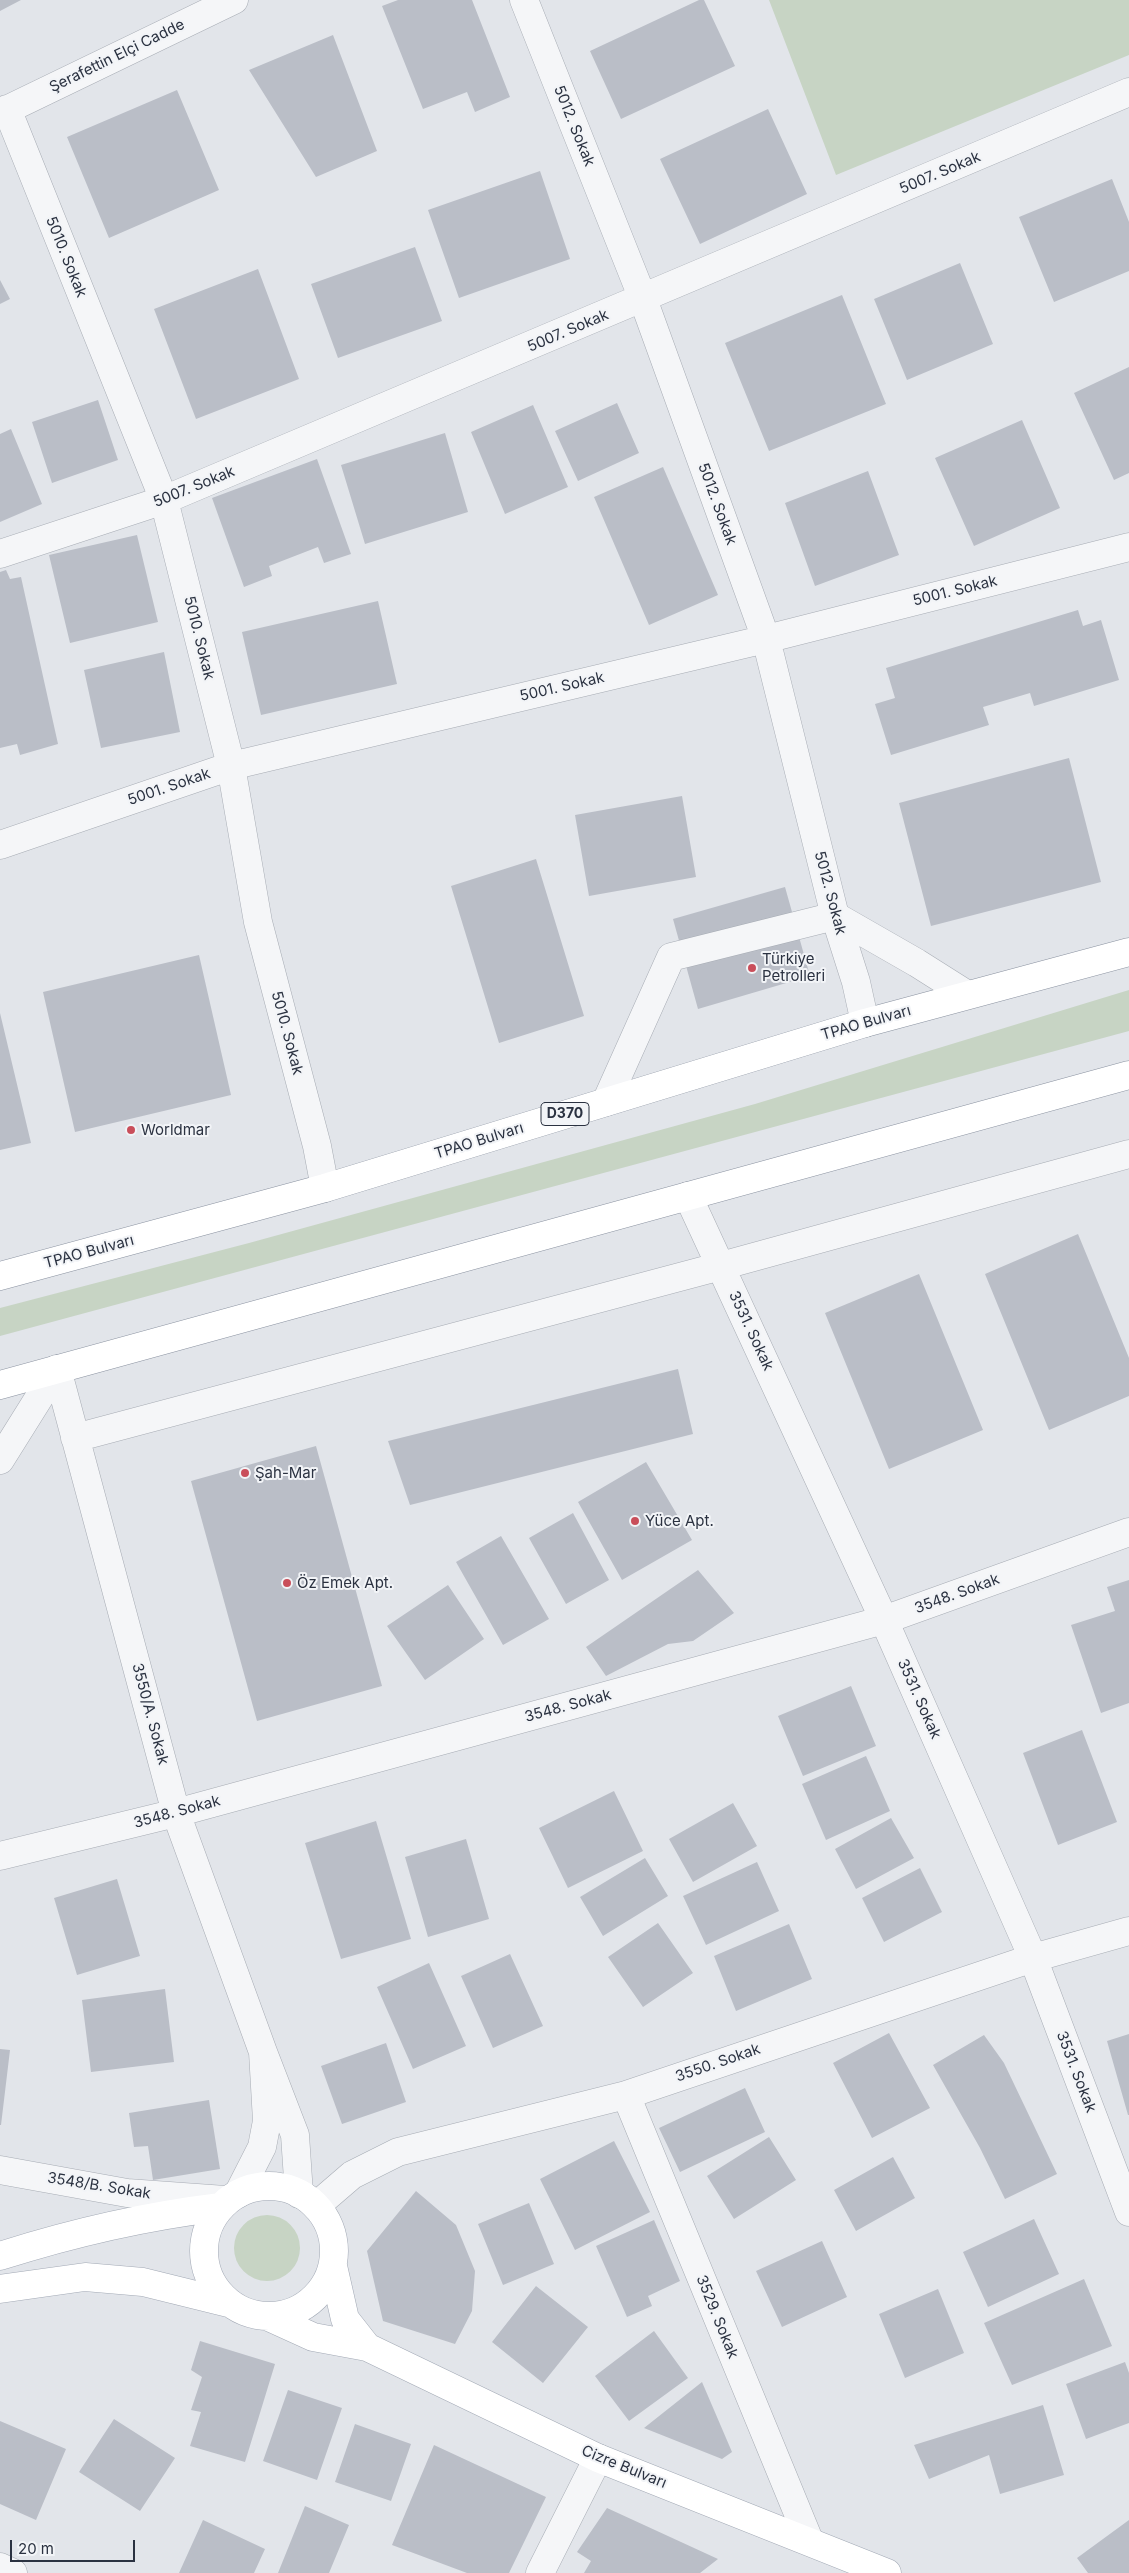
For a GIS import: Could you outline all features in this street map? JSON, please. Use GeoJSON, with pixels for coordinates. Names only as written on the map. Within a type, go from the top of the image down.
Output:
{"type":"FeatureCollection","features":[{"type":"Feature","properties":{"kind":"main road","name":"TPAO Bulvarı"},"geometry":{"type":"LineString","coordinates":[[0,1276],[325,1188],[865,1023],[966,994],[1129,952]]}},
{"type":"Feature","properties":{"kind":"main road"},"geometry":{"type":"LineString","coordinates":[[0,1385],[1129,1075]]}},
{"type":"Feature","properties":{"kind":"main road"},"geometry":{"type":"LineString","coordinates":[[0,2256],[92,2230],[229,2200],[258,2187],[279,2187],[308,2200],[330,2231],[334,2245],[332,2266],[324,2286],[310,2302],[291,2314],[269,2317],[247,2314],[228,2303],[143,2282],[85,2276],[0,2289]]}},
{"type":"Feature","properties":{"kind":"main road"},"geometry":{"type":"LineString","coordinates":[[228,2303],[214,2288],[205,2268],[203,2246],[208,2225],[229,2200]]}},
{"type":"Feature","properties":{"kind":"main road"},"geometry":{"type":"LineString","coordinates":[[332,2266],[345,2318],[367,2347]]}},
{"type":"Feature","properties":{"kind":"main road"},"geometry":{"type":"LineString","coordinates":[[269,2317],[313,2337],[367,2347]]}},
{"type":"Feature","properties":{"kind":"main road","name":"Cizre Bulvarı"},"geometry":{"type":"LineString","coordinates":[[367,2347],[598,2458],[809,2540],[887,2573]]}},
{"type":"Feature","properties":{"kind":"street","name":"Şerafettin Elçi Cadde"},"geometry":{"type":"LineString","coordinates":[[4,111],[234,0]]}},
{"type":"Feature","properties":{"kind":"street","name":"5012. Sokak"},"geometry":{"type":"LineString","coordinates":[[524,0],[643,300],[766,639],[835,916],[856,982],[865,1023]]}},
{"type":"Feature","properties":{"kind":"street","name":"5007. Sokak"},"geometry":{"type":"LineString","coordinates":[[0,554],[164,500],[643,300],[1129,92]]}},
{"type":"Feature","properties":{"kind":"street","name":"5010. Sokak"},"geometry":{"type":"LineString","coordinates":[[4,111],[164,500],[232,766],[258,922],[317,1146],[325,1188]]}},
{"type":"Feature","properties":{"kind":"street","name":"5001. Sokak"},"geometry":{"type":"LineString","coordinates":[[0,845],[232,766],[766,639],[1129,548]]}},
{"type":"Feature","properties":{"kind":"street"},"geometry":{"type":"LineString","coordinates":[[606,1102],[625,1054],[671,957],[835,916],[917,963],[966,994]]}},
{"type":"Feature","properties":{"kind":"street"},"geometry":{"type":"LineString","coordinates":[[75,1438],[721,1266],[1129,1154]]}},
{"type":"Feature","properties":{"kind":"street","name":"3531. Sokak"},"geometry":{"type":"LineString","coordinates":[[688,1196],[884,1620],[1033,1958],[1129,2212]]}},
{"type":"Feature","properties":{"kind":"street"},"geometry":{"type":"LineString","coordinates":[[0,1460],[56,1369]]}},
{"type":"Feature","properties":{"kind":"street","name":"3550/A. Sokak"},"geometry":{"type":"LineString","coordinates":[[56,1369],[176,1813],[263,2052],[296,2135],[308,2200]]}},
{"type":"Feature","properties":{"kind":"street","name":"3548. Sokak"},"geometry":{"type":"LineString","coordinates":[[0,1856],[176,1813],[884,1620],[1129,1532]]}},
{"type":"Feature","properties":{"kind":"street","name":"3550. Sokak"},"geometry":{"type":"LineString","coordinates":[[308,2200],[398,2152],[626,2095],[1033,1958],[1129,1931]]}},
{"type":"Feature","properties":{"kind":"street"},"geometry":{"type":"LineString","coordinates":[[229,2200],[262,2147],[267,2121],[263,2052]]}},
{"type":"Feature","properties":{"kind":"street","name":"3529. Sokak"},"geometry":{"type":"LineString","coordinates":[[626,2095],[809,2540]]}},
{"type":"Feature","properties":{"kind":"street","name":"3548/B. Sokak"},"geometry":{"type":"LineString","coordinates":[[0,2170],[127,2194],[229,2200]]}},
{"type":"Feature","properties":{"kind":"street"},"geometry":{"type":"LineString","coordinates":[[540,2573],[598,2458]]}},
{"type":"Feature","properties":{"kind":"street"},"geometry":{"type":"LineString","coordinates":[[0,2567],[13,2573]]}},
{"type":"Feature","properties":{"kind":"green space"},"geometry":{"type":"Polygon","coordinates":[[[769,0],[1129,0],[1129,55],[836,175],[769,0]]]}},
{"type":"Feature","properties":{"kind":"green space"},"geometry":{"type":"Polygon","coordinates":[[[1129,990],[1129,1031],[0,1336],[0,1308],[249,1243],[755,1104],[1129,990]]]}},
{"type":"Feature","properties":{"kind":"green space"},"geometry":{"type":"Polygon","coordinates":[[[267,2215],[280,2218],[290,2225],[297,2235],[300,2248],[297,2261],[290,2271],[280,2278],[267,2281],[254,2278],[244,2271],[237,2261],[234,2248],[237,2235],[244,2225],[254,2218],[267,2215]]]}},
{"type":"Feature","properties":{"kind":"building"},"geometry":{"type":"Polygon","coordinates":[[[0,0],[21,0],[0,11],[0,0]]]}},
{"type":"Feature","properties":{"kind":"building"},"geometry":{"type":"Polygon","coordinates":[[[398,0],[472,0],[510,97],[475,112],[467,92],[423,109],[382,6],[398,0]]]}},
{"type":"Feature","properties":{"kind":"building"},"geometry":{"type":"Polygon","coordinates":[[[699,0],[704,0],[735,66],[621,119],[590,51],[699,0]]]}},
{"type":"Feature","properties":{"kind":"building"},"geometry":{"type":"Polygon","coordinates":[[[333,35],[377,151],[316,177],[249,70],[333,35]]]}},
{"type":"Feature","properties":{"kind":"building"},"geometry":{"type":"Polygon","coordinates":[[[177,90],[219,190],[109,238],[67,137],[177,90]]]}},
{"type":"Feature","properties":{"kind":"building"},"geometry":{"type":"Polygon","coordinates":[[[768,109],[807,194],[700,244],[660,159],[768,109]]]}},
{"type":"Feature","properties":{"kind":"building"},"geometry":{"type":"Polygon","coordinates":[[[540,171],[570,259],[459,298],[428,210],[540,171]]]}},
{"type":"Feature","properties":{"kind":"building"},"geometry":{"type":"Polygon","coordinates":[[[1112,179],[1129,222],[1129,271],[1054,302],[1019,217],[1112,179]]]}},
{"type":"Feature","properties":{"kind":"building"},"geometry":{"type":"Polygon","coordinates":[[[415,247],[442,321],[338,358],[311,284],[415,247]]]}},
{"type":"Feature","properties":{"kind":"building"},"geometry":{"type":"Polygon","coordinates":[[[960,263],[993,344],[907,380],[874,299],[960,263]]]}},
{"type":"Feature","properties":{"kind":"building"},"geometry":{"type":"Polygon","coordinates":[[[258,269],[299,379],[196,419],[154,309],[258,269]]]}},
{"type":"Feature","properties":{"kind":"building"},"geometry":{"type":"Polygon","coordinates":[[[0,280],[10,299],[0,304],[0,280]]]}},
{"type":"Feature","properties":{"kind":"building"},"geometry":{"type":"Polygon","coordinates":[[[842,295],[886,404],[769,451],[725,343],[842,295]]]}},
{"type":"Feature","properties":{"kind":"building"},"geometry":{"type":"Polygon","coordinates":[[[1129,367],[1129,473],[1114,480],[1074,393],[1129,367]]]}},
{"type":"Feature","properties":{"kind":"building"},"geometry":{"type":"Polygon","coordinates":[[[98,400],[118,460],[52,483],[32,422],[98,400]]]}},
{"type":"Feature","properties":{"kind":"building"},"geometry":{"type":"Polygon","coordinates":[[[617,403],[639,453],[578,481],[555,431],[617,403]]]}},
{"type":"Feature","properties":{"kind":"building"},"geometry":{"type":"Polygon","coordinates":[[[533,405],[568,487],[505,514],[471,432],[533,405]]]}},
{"type":"Feature","properties":{"kind":"building"},"geometry":{"type":"Polygon","coordinates":[[[1022,420],[1060,508],[974,546],[935,458],[1022,420]]]}},
{"type":"Feature","properties":{"kind":"building"},"geometry":{"type":"Polygon","coordinates":[[[11,429],[42,504],[0,522],[0,434],[11,429]]]}},
{"type":"Feature","properties":{"kind":"building"},"geometry":{"type":"Polygon","coordinates":[[[445,433],[468,512],[365,544],[341,465],[445,433]]]}},
{"type":"Feature","properties":{"kind":"building"},"geometry":{"type":"Polygon","coordinates":[[[317,459],[351,554],[324,563],[318,547],[269,566],[272,576],[244,587],[212,498],[317,459]]]}},
{"type":"Feature","properties":{"kind":"building"},"geometry":{"type":"Polygon","coordinates":[[[663,467],[718,595],[649,625],[594,497],[663,467]]]}},
{"type":"Feature","properties":{"kind":"building"},"geometry":{"type":"Polygon","coordinates":[[[868,471],[899,555],[815,586],[785,503],[868,471]]]}},
{"type":"Feature","properties":{"kind":"building"},"geometry":{"type":"Polygon","coordinates":[[[137,535],[158,622],[70,643],[49,555],[137,535]]]}},
{"type":"Feature","properties":{"kind":"building"},"geometry":{"type":"Polygon","coordinates":[[[6,570],[10,579],[21,577],[58,744],[20,755],[17,744],[0,748],[0,572],[6,570]]]}},
{"type":"Feature","properties":{"kind":"building"},"geometry":{"type":"Polygon","coordinates":[[[378,601],[397,684],[261,715],[242,632],[378,601]]]}},
{"type":"Feature","properties":{"kind":"building"},"geometry":{"type":"Polygon","coordinates":[[[1078,610],[1083,626],[1101,620],[1119,680],[1034,706],[1030,693],[983,707],[989,725],[891,755],[875,704],[895,698],[886,668],[1078,610]]]}},
{"type":"Feature","properties":{"kind":"building"},"geometry":{"type":"Polygon","coordinates":[[[164,652],[180,732],[101,748],[84,670],[164,652]]]}},
{"type":"Feature","properties":{"kind":"building"},"geometry":{"type":"Polygon","coordinates":[[[1069,758],[1101,882],[931,926],[899,803],[1069,758]]]}},
{"type":"Feature","properties":{"kind":"building"},"geometry":{"type":"Polygon","coordinates":[[[682,796],[696,877],[589,896],[575,815],[682,796]]]}},
{"type":"Feature","properties":{"kind":"building"},"geometry":{"type":"Polygon","coordinates":[[[536,859],[584,1016],[499,1043],[451,886],[536,859]]]}},
{"type":"Feature","properties":{"kind":"building"},"geometry":{"type":"Polygon","coordinates":[[[785,887],[810,976],[698,1009],[673,919],[785,887]]]}},
{"type":"Feature","properties":{"kind":"building"},"geometry":{"type":"Polygon","coordinates":[[[199,955],[231,1095],[75,1132],[43,992],[199,955]]]}},
{"type":"Feature","properties":{"kind":"building"},"geometry":{"type":"Polygon","coordinates":[[[0,1013],[31,1143],[0,1150],[0,1013]]]}},
{"type":"Feature","properties":{"kind":"building"},"geometry":{"type":"Polygon","coordinates":[[[1078,1234],[1129,1358],[1129,1396],[1049,1430],[985,1274],[1078,1234]]]}},
{"type":"Feature","properties":{"kind":"building"},"geometry":{"type":"Polygon","coordinates":[[[919,1274],[983,1430],[889,1469],[825,1313],[919,1274]]]}},
{"type":"Feature","properties":{"kind":"building"},"geometry":{"type":"Polygon","coordinates":[[[678,1369],[693,1434],[410,1505],[388,1441],[678,1369]]]}},
{"type":"Feature","properties":{"kind":"building","name":"Öz Emek Apt."},"geometry":{"type":"Polygon","coordinates":[[[316,1446],[382,1686],[257,1721],[191,1481],[316,1446]]]}},
{"type":"Feature","properties":{"kind":"building","name":"Yüce Apt."},"geometry":{"type":"Polygon","coordinates":[[[646,1462],[692,1540],[622,1580],[578,1502],[646,1462]]]}},
{"type":"Feature","properties":{"kind":"building"},"geometry":{"type":"Polygon","coordinates":[[[573,1513],[609,1580],[566,1604],[529,1538],[573,1513]]]}},
{"type":"Feature","properties":{"kind":"building"},"geometry":{"type":"Polygon","coordinates":[[[501,1536],[549,1619],[503,1645],[456,1562],[501,1536]]]}},
{"type":"Feature","properties":{"kind":"building"},"geometry":{"type":"Polygon","coordinates":[[[698,1570],[734,1613],[693,1641],[668,1644],[606,1676],[586,1647],[698,1570]]]}},
{"type":"Feature","properties":{"kind":"building"},"geometry":{"type":"Polygon","coordinates":[[[1129,1580],[1129,1703],[1101,1713],[1071,1625],[1115,1611],[1107,1587],[1129,1580]]]}},
{"type":"Feature","properties":{"kind":"building"},"geometry":{"type":"Polygon","coordinates":[[[448,1585],[484,1639],[425,1680],[387,1626],[448,1585]]]}},
{"type":"Feature","properties":{"kind":"building"},"geometry":{"type":"Polygon","coordinates":[[[851,1686],[876,1746],[803,1776],[778,1716],[851,1686]]]}},
{"type":"Feature","properties":{"kind":"building"},"geometry":{"type":"Polygon","coordinates":[[[1082,1730],[1117,1822],[1058,1845],[1023,1753],[1082,1730]]]}},
{"type":"Feature","properties":{"kind":"building"},"geometry":{"type":"Polygon","coordinates":[[[866,1756],[890,1811],[826,1840],[802,1784],[866,1756]]]}},
{"type":"Feature","properties":{"kind":"building"},"geometry":{"type":"Polygon","coordinates":[[[614,1791],[643,1851],[568,1888],[539,1828],[614,1791]]]}},
{"type":"Feature","properties":{"kind":"building"},"geometry":{"type":"Polygon","coordinates":[[[733,1803],[757,1846],[693,1882],[669,1839],[733,1803]]]}},
{"type":"Feature","properties":{"kind":"building"},"geometry":{"type":"Polygon","coordinates":[[[891,1818],[914,1858],[856,1889],[835,1849],[891,1818]]]}},
{"type":"Feature","properties":{"kind":"building"},"geometry":{"type":"Polygon","coordinates":[[[376,1821],[411,1939],[341,1959],[305,1843],[376,1821]]]}},
{"type":"Feature","properties":{"kind":"building"},"geometry":{"type":"Polygon","coordinates":[[[466,1839],[489,1919],[428,1937],[405,1857],[466,1839]]]}},
{"type":"Feature","properties":{"kind":"building"},"geometry":{"type":"Polygon","coordinates":[[[645,1858],[668,1896],[603,1936],[580,1897],[645,1858]]]}},
{"type":"Feature","properties":{"kind":"building"},"geometry":{"type":"Polygon","coordinates":[[[757,1862],[779,1911],[706,1945],[683,1896],[757,1862]]]}},
{"type":"Feature","properties":{"kind":"building"},"geometry":{"type":"Polygon","coordinates":[[[920,1868],[942,1912],[884,1942],[862,1898],[920,1868]]]}},
{"type":"Feature","properties":{"kind":"building"},"geometry":{"type":"Polygon","coordinates":[[[117,1879],[140,1956],[77,1975],[54,1898],[117,1879]]]}},
{"type":"Feature","properties":{"kind":"building"},"geometry":{"type":"Polygon","coordinates":[[[658,1923],[693,1973],[643,2007],[608,1957],[658,1923]]]}},
{"type":"Feature","properties":{"kind":"building"},"geometry":{"type":"Polygon","coordinates":[[[789,1924],[812,1979],[736,2011],[714,1956],[789,1924]]]}},
{"type":"Feature","properties":{"kind":"building"},"geometry":{"type":"Polygon","coordinates":[[[510,1954],[543,2026],[493,2048],[461,1976],[510,1954]]]}},
{"type":"Feature","properties":{"kind":"building"},"geometry":{"type":"Polygon","coordinates":[[[429,1963],[466,2046],[413,2069],[377,1987],[429,1963]]]}},
{"type":"Feature","properties":{"kind":"building"},"geometry":{"type":"Polygon","coordinates":[[[165,1989],[174,2062],[91,2072],[82,2000],[165,1989]]]}},
{"type":"Feature","properties":{"kind":"building"},"geometry":{"type":"Polygon","coordinates":[[[889,2033],[930,2108],[872,2138],[833,2063],[889,2033]]]}},
{"type":"Feature","properties":{"kind":"building"},"geometry":{"type":"Polygon","coordinates":[[[1129,2034],[1129,2115],[1128,2115],[1107,2041],[1129,2034]]]}},
{"type":"Feature","properties":{"kind":"building"},"geometry":{"type":"Polygon","coordinates":[[[984,2035],[1004,2063],[1057,2174],[1005,2199],[980,2148],[933,2065],[984,2035]]]}},
{"type":"Feature","properties":{"kind":"building"},"geometry":{"type":"Polygon","coordinates":[[[386,2043],[406,2102],[342,2124],[321,2066],[386,2043]]]}},
{"type":"Feature","properties":{"kind":"building"},"geometry":{"type":"Polygon","coordinates":[[[0,2049],[10,2050],[1,2125],[0,2125],[0,2049]]]}},
{"type":"Feature","properties":{"kind":"building"},"geometry":{"type":"Polygon","coordinates":[[[745,2088],[765,2132],[680,2172],[659,2128],[745,2088]]]}},
{"type":"Feature","properties":{"kind":"building"},"geometry":{"type":"Polygon","coordinates":[[[209,2100],[220,2169],[153,2180],[148,2146],[134,2147],[129,2113],[209,2100]]]}},
{"type":"Feature","properties":{"kind":"building"},"geometry":{"type":"Polygon","coordinates":[[[769,2137],[796,2180],[734,2219],[707,2176],[769,2137]]]}},
{"type":"Feature","properties":{"kind":"building"},"geometry":{"type":"Polygon","coordinates":[[[614,2141],[650,2212],[575,2250],[540,2179],[614,2141]]]}},
{"type":"Feature","properties":{"kind":"building"},"geometry":{"type":"Polygon","coordinates":[[[893,2157],[915,2198],[856,2231],[834,2190],[893,2157]]]}},
{"type":"Feature","properties":{"kind":"building"},"geometry":{"type":"Polygon","coordinates":[[[416,2191],[456,2225],[475,2271],[472,2311],[455,2344],[383,2321],[367,2251],[416,2191]]]}},
{"type":"Feature","properties":{"kind":"building"},"geometry":{"type":"Polygon","coordinates":[[[529,2203],[554,2264],[503,2285],[478,2224],[529,2203]]]}},
{"type":"Feature","properties":{"kind":"building"},"geometry":{"type":"Polygon","coordinates":[[[1034,2219],[1059,2274],[988,2307],[963,2252],[1034,2219]]]}},
{"type":"Feature","properties":{"kind":"building"},"geometry":{"type":"Polygon","coordinates":[[[654,2220],[680,2281],[648,2296],[652,2306],[627,2317],[596,2246],[654,2220]]]}},
{"type":"Feature","properties":{"kind":"building"},"geometry":{"type":"Polygon","coordinates":[[[822,2241],[847,2297],[782,2327],[756,2271],[822,2241]]]}},
{"type":"Feature","properties":{"kind":"building"},"geometry":{"type":"Polygon","coordinates":[[[1084,2279],[1112,2346],[1012,2385],[984,2323],[1084,2279]]]}},
{"type":"Feature","properties":{"kind":"building"},"geometry":{"type":"Polygon","coordinates":[[[536,2286],[588,2327],[543,2383],[492,2342],[536,2286]]]}},
{"type":"Feature","properties":{"kind":"building"},"geometry":{"type":"Polygon","coordinates":[[[938,2289],[964,2353],[905,2378],[879,2314],[938,2289]]]}},
{"type":"Feature","properties":{"kind":"building"},"geometry":{"type":"Polygon","coordinates":[[[654,2331],[688,2378],[629,2421],[595,2376],[654,2331]]]}},
{"type":"Feature","properties":{"kind":"building"},"geometry":{"type":"Polygon","coordinates":[[[200,2341],[275,2364],[245,2462],[190,2446],[201,2412],[191,2410],[202,2377],[191,2370],[200,2341]]]}},
{"type":"Feature","properties":{"kind":"building"},"geometry":{"type":"Polygon","coordinates":[[[1125,2362],[1129,2373],[1129,2423],[1086,2439],[1066,2384],[1125,2362]]]}},
{"type":"Feature","properties":{"kind":"building"},"geometry":{"type":"Polygon","coordinates":[[[702,2382],[732,2452],[722,2459],[644,2428],[702,2382]]]}},
{"type":"Feature","properties":{"kind":"building"},"geometry":{"type":"Polygon","coordinates":[[[288,2390],[342,2408],[317,2480],[263,2461],[288,2390]]]}},
{"type":"Feature","properties":{"kind":"building"},"geometry":{"type":"Polygon","coordinates":[[[1043,2405],[1064,2475],[1000,2494],[989,2455],[929,2479],[914,2445],[1043,2405]]]}},
{"type":"Feature","properties":{"kind":"building"},"geometry":{"type":"Polygon","coordinates":[[[114,2419],[175,2458],[140,2511],[79,2472],[114,2419]]]}},
{"type":"Feature","properties":{"kind":"building"},"geometry":{"type":"Polygon","coordinates":[[[0,2421],[66,2449],[36,2520],[0,2504],[0,2421]]]}},
{"type":"Feature","properties":{"kind":"building"},"geometry":{"type":"Polygon","coordinates":[[[355,2424],[411,2444],[391,2501],[335,2482],[355,2424]]]}},
{"type":"Feature","properties":{"kind":"building"},"geometry":{"type":"Polygon","coordinates":[[[434,2445],[546,2497],[509,2573],[467,2573],[392,2545],[434,2445]]]}},
{"type":"Feature","properties":{"kind":"building"},"geometry":{"type":"Polygon","coordinates":[[[305,2506],[349,2525],[329,2573],[278,2573],[305,2506]]]}},
{"type":"Feature","properties":{"kind":"building"},"geometry":{"type":"Polygon","coordinates":[[[607,2508],[718,2559],[700,2573],[584,2573],[591,2561],[577,2552],[607,2508]]]}},
{"type":"Feature","properties":{"kind":"building"},"geometry":{"type":"Polygon","coordinates":[[[203,2520],[265,2549],[254,2573],[179,2573],[203,2520]]]}},
{"type":"Feature","properties":{"kind":"building"},"geometry":{"type":"Polygon","coordinates":[[[1129,2520],[1129,2573],[1088,2573],[1077,2558],[1129,2520]]]}},
{"type":"Feature","properties":{"kind":"place","name":"Türkiye Petrolleri"},"geometry":{"type":"Point","coordinates":[752,968]}},
{"type":"Feature","properties":{"kind":"place","name":"Worldmar"},"geometry":{"type":"Point","coordinates":[131,1130]}},
{"type":"Feature","properties":{"kind":"place","name":"Şah-Mar"},"geometry":{"type":"Point","coordinates":[245,1473]}},
{"type":"Feature","properties":{"kind":"place","name":"Yüce Apt."},"geometry":{"type":"Point","coordinates":[635,1521]}},
{"type":"Feature","properties":{"kind":"place","name":"Öz Emek Apt."},"geometry":{"type":"Point","coordinates":[287,1583]}}]}
